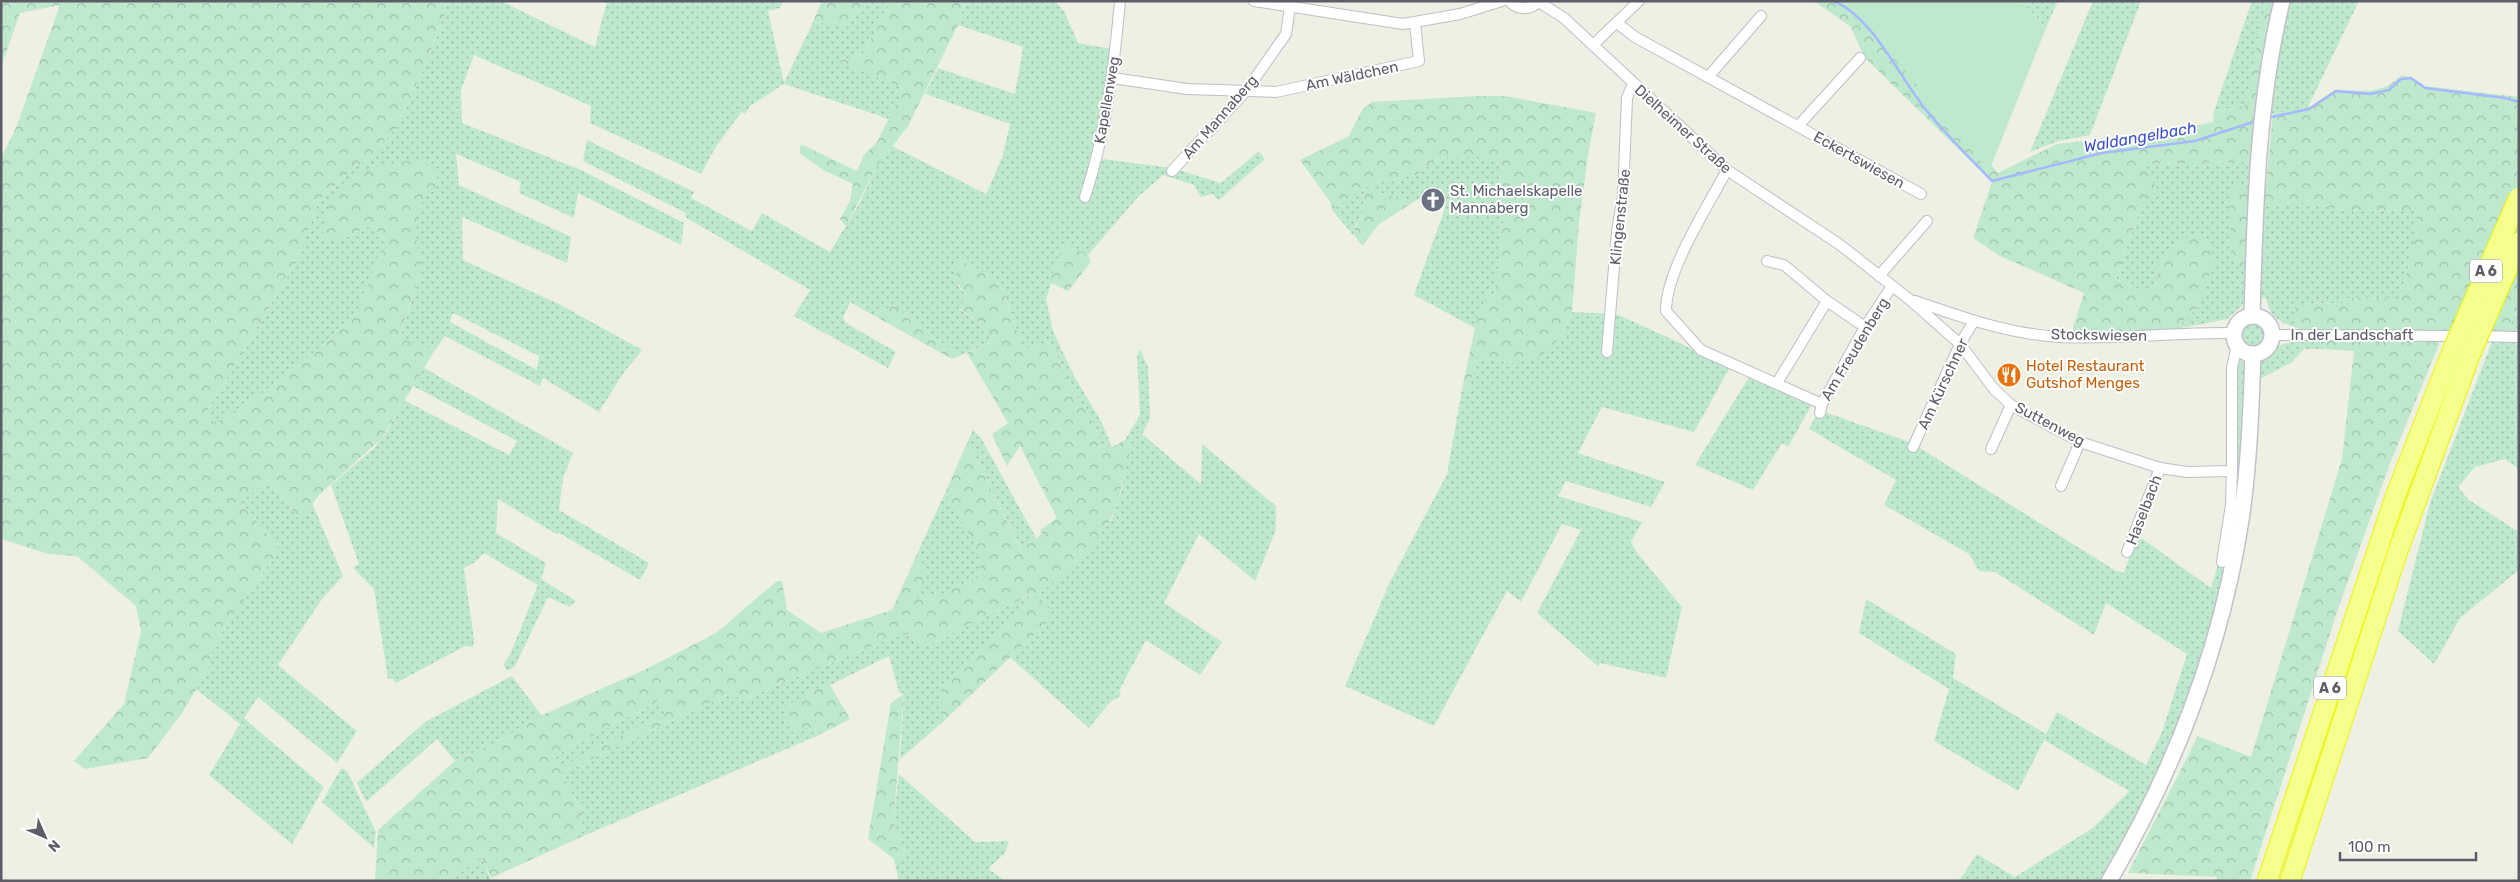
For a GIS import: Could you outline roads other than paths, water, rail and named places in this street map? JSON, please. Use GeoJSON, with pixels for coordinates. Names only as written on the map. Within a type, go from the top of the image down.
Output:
{"type":"FeatureCollection","features":[{"type":"Feature","properties":{"kind":"highway","name":"A 6"},"geometry":{"type":"LineString","coordinates":[[2290,881],[2462,350],[2519,197]]}},
{"type":"Feature","properties":{"kind":"highway","name":"A 6"},"geometry":{"type":"LineString","coordinates":[[2267,881],[2395,497],[2462,350],[2519,242]]}},
{"type":"Feature","properties":{"kind":"street","name":"Kapellenweg"},"geometry":{"type":"LineString","coordinates":[[1085,197],[1097,161],[1113,78],[1120,1]]}},
{"type":"Feature","properties":{"kind":"street"},"geometry":{"type":"LineString","coordinates":[[1254,1],[1415,28],[1502,1]]}},
{"type":"Feature","properties":{"kind":"street","name":"Dielheimer Straße"},"geometry":{"type":"LineString","coordinates":[[1510,1],[1519,8],[1526,9],[1539,2],[1564,18],[1726,170],[1839,244],[1909,299]]}},
{"type":"Feature","properties":{"kind":"street"},"geometry":{"type":"LineString","coordinates":[[1594,45],[1639,1]]}},
{"type":"Feature","properties":{"kind":"street"},"geometry":{"type":"LineString","coordinates":[[2252,316],[2259,147],[2264,98],[2282,1]]}},
{"type":"Feature","properties":{"kind":"street","name":"Am Mannaberg"},"geometry":{"type":"LineString","coordinates":[[1172,171],[1246,91],[1286,34],[1290,7]]}},
{"type":"Feature","properties":{"kind":"street"},"geometry":{"type":"LineString","coordinates":[[1708,76],[1761,16]]}},
{"type":"Feature","properties":{"kind":"street","name":"Eckertswiesen"},"geometry":{"type":"LineString","coordinates":[[1616,23],[1635,37],[1920,194]]}},
{"type":"Feature","properties":{"kind":"street","name":"Am Wäldchen"},"geometry":{"type":"LineString","coordinates":[[1246,91],[1276,92],[1419,61],[1415,28]]}},
{"type":"Feature","properties":{"kind":"street","name":"Eckertswiesen"},"geometry":{"type":"LineString","coordinates":[[1798,126],[1860,58]]}},
{"type":"Feature","properties":{"kind":"street"},"geometry":{"type":"LineString","coordinates":[[1113,78],[1188,89],[1246,91]]}},
{"type":"Feature","properties":{"kind":"street","name":"Klingenstraße"},"geometry":{"type":"LineString","coordinates":[[1607,352],[1617,231],[1623,196],[1627,98],[1634,84]]}},
{"type":"Feature","properties":{"kind":"street"},"geometry":{"type":"LineString","coordinates":[[1726,170],[1688,243],[1666,296],[1666,311],[1701,350],[1776,383],[1827,301]]}},
{"type":"Feature","properties":{"kind":"street"},"geometry":{"type":"LineString","coordinates":[[1879,276],[1927,221]]}},
{"type":"Feature","properties":{"kind":"street"},"geometry":{"type":"LineString","coordinates":[[1767,261],[1784,265],[1827,301],[1865,327]]}},
{"type":"Feature","properties":{"kind":"street","name":"Am Freudenberg"},"geometry":{"type":"LineString","coordinates":[[1776,383],[1821,408],[1865,327],[1892,286]]}},
{"type":"Feature","properties":{"kind":"street","name":"Stockswiesen"},"geometry":{"type":"LineString","coordinates":[[1909,299],[1974,321],[2057,337],[2163,336],[2202,332],[2235,345]]}},
{"type":"Feature","properties":{"kind":"street","name":"Suttenweg"},"geometry":{"type":"LineString","coordinates":[[1909,299],[1960,344],[1994,389],[2011,405],[2080,442],[2160,468],[2187,472],[2232,471]]}},
{"type":"Feature","properties":{"kind":"street"},"geometry":{"type":"LineString","coordinates":[[2222,562],[2231,505],[2235,345],[2242,320],[2252,316],[2265,320],[2269,325],[2272,335],[2270,344],[2266,349],[2253,354],[2242,351],[2235,345]]}},
{"type":"Feature","properties":{"kind":"street","name":"Am Kürschner"},"geometry":{"type":"LineString","coordinates":[[1913,447],[1960,344],[1974,321]]}},
{"type":"Feature","properties":{"kind":"street","name":"In der Landschaft"},"geometry":{"type":"LineString","coordinates":[[2272,335],[2517,337]]}},
{"type":"Feature","properties":{"kind":"street"},"geometry":{"type":"LineString","coordinates":[[2109,881],[2133,840],[2177,748],[2213,648],[2241,521],[2247,469],[2253,354]]}},
{"type":"Feature","properties":{"kind":"street"},"geometry":{"type":"LineString","coordinates":[[1991,449],[2011,405]]}},
{"type":"Feature","properties":{"kind":"street"},"geometry":{"type":"LineString","coordinates":[[2061,486],[2080,442]]}},
{"type":"Feature","properties":{"kind":"street","name":"Haselbach"},"geometry":{"type":"LineString","coordinates":[[2127,552],[2160,468]]}},
{"type":"Feature","properties":{"kind":"waterway","name":"Waldangelbach"},"geometry":{"type":"LineString","coordinates":[[1834,1],[1848,9],[1862,21],[1885,50],[1927,111],[1992,181],[2102,153],[2195,141],[2256,121]]}},
{"type":"Feature","properties":{"kind":"waterway","name":"Waldangelbach"},"geometry":{"type":"LineString","coordinates":[[2267,118],[2309,109],[2336,91],[2370,94],[2389,90],[2401,79],[2411,78],[2425,88],[2505,98],[2519,102]]}},
{"type":"Feature","properties":{"kind":"place","name":"St. Michaelskapelle Mannaberg"},"geometry":{"type":"Point","coordinates":[1433,200]}},
{"type":"Feature","properties":{"kind":"place","name":"Hotel Restaurant Gutshof Menges"},"geometry":{"type":"Point","coordinates":[2009,375]}}]}
